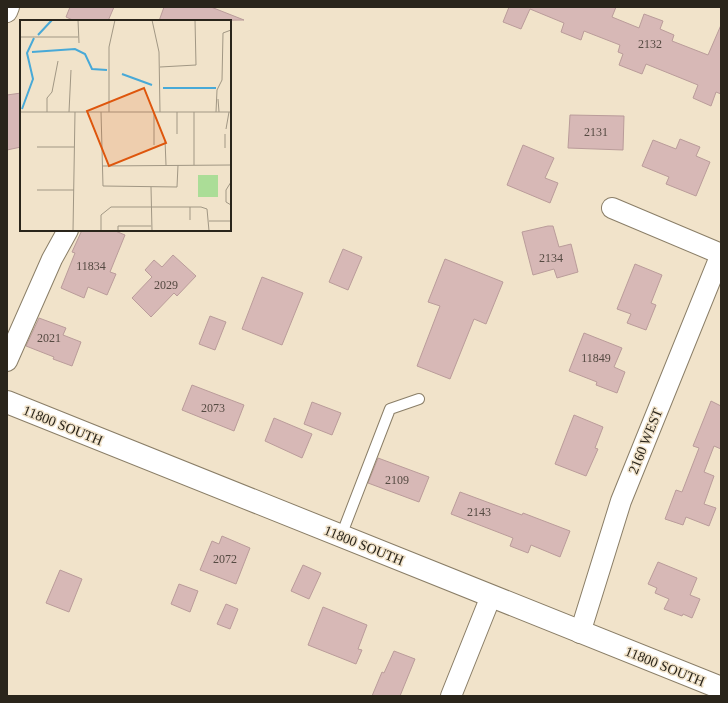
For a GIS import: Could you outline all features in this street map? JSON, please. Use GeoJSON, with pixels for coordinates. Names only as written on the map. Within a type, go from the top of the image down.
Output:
{"type":"FeatureCollection","features":[{"type":"Feature","properties":{"kind":"main road","name":"11800 SOUTH"},"geometry":{"type":"LineString","coordinates":[[7,402],[580,633],[721,688]]}},
{"type":"Feature","properties":{"kind":"street"},"geometry":{"type":"LineString","coordinates":[[7,12],[9,7]]}},
{"type":"Feature","properties":{"kind":"street"},"geometry":{"type":"LineString","coordinates":[[612,208],[721,254]]}},
{"type":"Feature","properties":{"kind":"street"},"geometry":{"type":"LineString","coordinates":[[7,361],[52,259],[67,231]]}},
{"type":"Feature","properties":{"kind":"street","name":"2160 WEST"},"geometry":{"type":"LineString","coordinates":[[580,633],[621,501],[721,254]]}},
{"type":"Feature","properties":{"kind":"street"},"geometry":{"type":"LineString","coordinates":[[451,696],[491,596]]}},
{"type":"Feature","properties":{"kind":"lane"},"geometry":{"type":"LineString","coordinates":[[340,536],[390,409],[420,399]]}},
{"type":"Feature","properties":{"kind":"building"},"geometry":{"type":"Polygon","coordinates":[[[70,7],[114,7],[108,20],[73,20],[66,17],[70,7]]]}},
{"type":"Feature","properties":{"kind":"building"},"geometry":{"type":"Polygon","coordinates":[[[164,7],[211,7],[244,20],[231,20],[159,20],[164,7]]]}},
{"type":"Feature","properties":{"kind":"building"},"geometry":{"type":"Polygon","coordinates":[[[509,7],[616,7],[612,17],[639,28],[644,14],[663,21],[660,29],[674,35],[672,41],[708,55],[721,25],[721,94],[716,92],[711,106],[693,98],[698,85],[646,64],[642,74],[619,65],[623,54],[618,52],[620,45],[584,31],[581,40],[561,32],[564,23],[530,9],[521,29],[503,22],[509,7]]]}},
{"type":"Feature","properties":{"kind":"building"},"geometry":{"type":"Polygon","coordinates":[[[20,93],[20,147],[7,150],[7,95],[20,93]]]}},
{"type":"Feature","properties":{"kind":"building"},"geometry":{"type":"Polygon","coordinates":[[[570,115],[624,116],[623,150],[568,148],[570,115]]]}},
{"type":"Feature","properties":{"kind":"building"},"geometry":{"type":"Polygon","coordinates":[[[680,139],[700,147],[696,156],[710,162],[696,196],[666,184],[669,177],[642,166],[653,140],[676,149],[680,139]]]}},
{"type":"Feature","properties":{"kind":"building"},"geometry":{"type":"Polygon","coordinates":[[[523,145],[554,158],[545,178],[558,183],[550,203],[507,185],[523,145]]]}},
{"type":"Feature","properties":{"kind":"building"},"geometry":{"type":"Polygon","coordinates":[[[553,226],[559,247],[571,244],[578,272],[557,278],[554,269],[533,275],[522,232],[553,226]]]}},
{"type":"Feature","properties":{"kind":"building"},"geometry":{"type":"Polygon","coordinates":[[[82,231],[115,231],[125,235],[110,272],[116,274],[107,295],[88,287],[84,298],[61,288],[75,253],[72,252],[82,231]]]}},
{"type":"Feature","properties":{"kind":"building"},"geometry":{"type":"Polygon","coordinates":[[[343,249],[362,257],[348,290],[329,282],[343,249]]]}},
{"type":"Feature","properties":{"kind":"building"},"geometry":{"type":"Polygon","coordinates":[[[173,255],[196,276],[177,296],[174,293],[151,317],[132,298],[152,277],[145,270],[154,260],[162,267],[173,255]]]}},
{"type":"Feature","properties":{"kind":"building"},"geometry":{"type":"Polygon","coordinates":[[[445,259],[503,282],[486,324],[474,319],[450,379],[417,366],[440,306],[428,302],[445,259]]]}},
{"type":"Feature","properties":{"kind":"building"},"geometry":{"type":"Polygon","coordinates":[[[635,264],[662,275],[651,303],[656,305],[646,330],[627,323],[631,314],[617,309],[635,264]]]}},
{"type":"Feature","properties":{"kind":"building"},"geometry":{"type":"Polygon","coordinates":[[[262,277],[303,293],[282,345],[242,329],[262,277]]]}},
{"type":"Feature","properties":{"kind":"building"},"geometry":{"type":"Polygon","coordinates":[[[210,316],[226,322],[215,350],[199,344],[210,316]]]}},
{"type":"Feature","properties":{"kind":"building"},"geometry":{"type":"Polygon","coordinates":[[[39,318],[66,328],[63,335],[81,342],[72,366],[26,346],[39,318]]]}},
{"type":"Feature","properties":{"kind":"building"},"geometry":{"type":"Polygon","coordinates":[[[584,333],[622,348],[614,367],[625,372],[617,393],[596,385],[597,382],[569,371],[584,333]]]}},
{"type":"Feature","properties":{"kind":"building"},"geometry":{"type":"Polygon","coordinates":[[[192,385],[244,405],[234,431],[182,410],[192,385]]]}},
{"type":"Feature","properties":{"kind":"building"},"geometry":{"type":"Polygon","coordinates":[[[711,401],[721,406],[721,449],[714,446],[704,472],[714,476],[704,504],[716,508],[709,526],[686,517],[683,525],[665,519],[676,490],[682,492],[699,448],[693,446],[711,401]]]}},
{"type":"Feature","properties":{"kind":"building"},"geometry":{"type":"Polygon","coordinates":[[[312,402],[341,413],[332,435],[304,424],[312,402]]]}},
{"type":"Feature","properties":{"kind":"building"},"geometry":{"type":"Polygon","coordinates":[[[574,415],[603,427],[595,448],[598,449],[586,476],[555,464],[574,415]]]}},
{"type":"Feature","properties":{"kind":"building"},"geometry":{"type":"Polygon","coordinates":[[[274,418],[312,434],[302,458],[265,441],[274,418]]]}},
{"type":"Feature","properties":{"kind":"building"},"geometry":{"type":"Polygon","coordinates":[[[378,458],[429,477],[419,502],[368,483],[378,458]]]}},
{"type":"Feature","properties":{"kind":"building"},"geometry":{"type":"Polygon","coordinates":[[[460,492],[522,515],[523,513],[570,531],[560,557],[531,545],[528,553],[510,546],[513,538],[451,514],[460,492]]]}},
{"type":"Feature","properties":{"kind":"building"},"geometry":{"type":"Polygon","coordinates":[[[222,536],[250,548],[236,584],[200,570],[212,541],[219,544],[222,536]]]}},
{"type":"Feature","properties":{"kind":"building"},"geometry":{"type":"Polygon","coordinates":[[[658,562],[697,578],[690,595],[700,599],[692,618],[664,609],[669,599],[655,593],[657,588],[648,584],[658,562]]]}},
{"type":"Feature","properties":{"kind":"building"},"geometry":{"type":"Polygon","coordinates":[[[303,565],[321,573],[309,599],[291,591],[303,565]]]}},
{"type":"Feature","properties":{"kind":"building"},"geometry":{"type":"Polygon","coordinates":[[[60,570],[82,579],[69,612],[46,603],[60,570]]]}},
{"type":"Feature","properties":{"kind":"building"},"geometry":{"type":"Polygon","coordinates":[[[179,584],[198,591],[190,612],[171,604],[179,584]]]}},
{"type":"Feature","properties":{"kind":"building"},"geometry":{"type":"Polygon","coordinates":[[[226,604],[238,609],[230,629],[217,624],[226,604]]]}},
{"type":"Feature","properties":{"kind":"building"},"geometry":{"type":"Polygon","coordinates":[[[323,607],[367,625],[358,649],[362,650],[356,664],[308,645],[323,607]]]}},
{"type":"Feature","properties":{"kind":"building"},"geometry":{"type":"Polygon","coordinates":[[[394,651],[415,659],[400,696],[372,696],[382,672],[384,673],[394,651]]]}}]}
